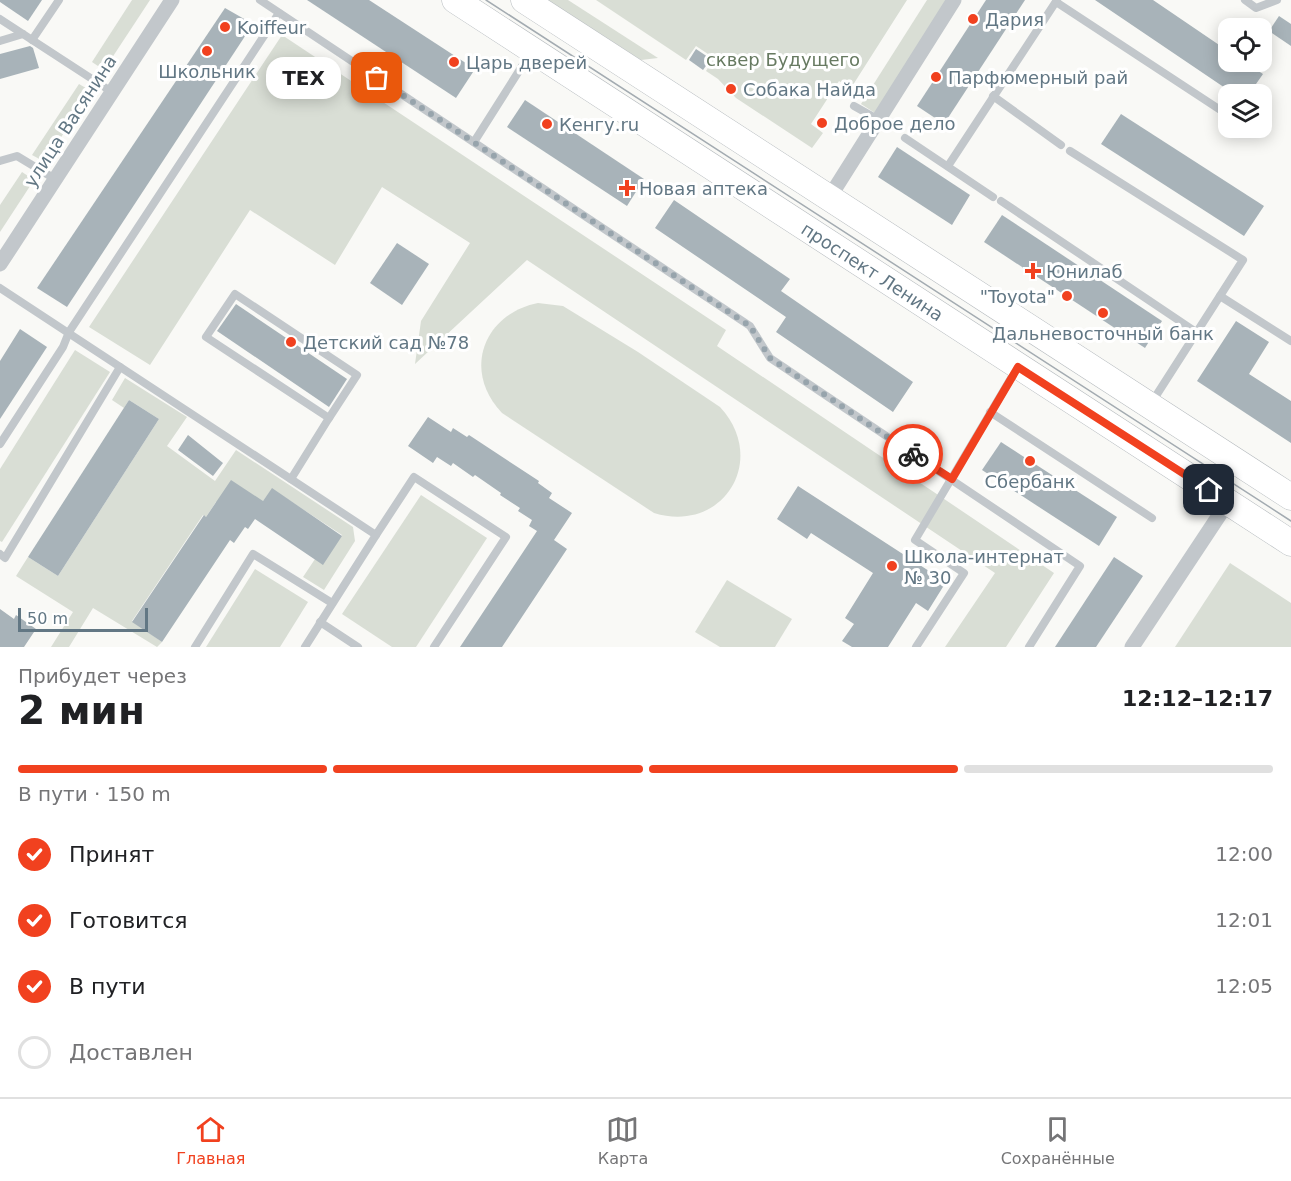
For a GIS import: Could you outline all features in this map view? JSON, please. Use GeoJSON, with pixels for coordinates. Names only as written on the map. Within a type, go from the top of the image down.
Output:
{"type":"FeatureCollection","features":[{"type":"Feature","properties":{"kind":"highway","name":"проспект Ленина"},"geometry":{"type":"LineString","coordinates":[[455,0],[1291,543]]}},
{"type":"Feature","properties":{"kind":"highway"},"geometry":{"type":"LineString","coordinates":[[524,0],[1291,497]]}},
{"type":"Feature","properties":{"kind":"highway"},"geometry":{"type":"LineString","coordinates":[[532,50],[552,18]]}},
{"type":"Feature","properties":{"kind":"highway"},"geometry":{"type":"LineString","coordinates":[[1228,502],[1248,469]]}},
{"type":"Feature","properties":{"kind":"street","name":"улица Васянина"},"geometry":{"type":"LineString","coordinates":[[0,264],[172,0]]}},
{"type":"Feature","properties":{"kind":"street"},"geometry":{"type":"LineString","coordinates":[[829,198],[954,0]]}},
{"type":"Feature","properties":{"kind":"street"},"geometry":{"type":"LineString","coordinates":[[1132,647],[1228,502]]}},
{"type":"Feature","properties":{"kind":"lane"},"geometry":{"type":"LineString","coordinates":[[32,40],[59,0]]}},
{"type":"Feature","properties":{"kind":"lane"},"geometry":{"type":"LineString","coordinates":[[260,0],[750,326],[770,358],[1080,566],[1029,647]]}},
{"type":"Feature","properties":{"kind":"lane"},"geometry":{"type":"LineString","coordinates":[[1245,0],[1256,8],[1277,0]]}},
{"type":"Feature","properties":{"kind":"lane"},"geometry":{"type":"LineString","coordinates":[[948,166],[1056,1],[1218,108]]}},
{"type":"Feature","properties":{"kind":"lane"},"geometry":{"type":"LineString","coordinates":[[0,444],[63,346],[69,332],[279,13]]}},
{"type":"Feature","properties":{"kind":"lane"},"geometry":{"type":"LineString","coordinates":[[0,19],[112,92]]}},
{"type":"Feature","properties":{"kind":"lane"},"geometry":{"type":"LineString","coordinates":[[0,41],[23,34]]}},
{"type":"Feature","properties":{"kind":"lane"},"geometry":{"type":"LineString","coordinates":[[474,142],[532,50]]}},
{"type":"Feature","properties":{"kind":"lane"},"geometry":{"type":"LineString","coordinates":[[993,96],[1060,145]]}},
{"type":"Feature","properties":{"kind":"lane"},"geometry":{"type":"LineString","coordinates":[[854,105],[879,120]]}},
{"type":"Feature","properties":{"kind":"lane"},"geometry":{"type":"LineString","coordinates":[[905,138],[1196,332]]}},
{"type":"Feature","properties":{"kind":"lane"},"geometry":{"type":"LineString","coordinates":[[1071,151],[1243,260],[1150,405]]}},
{"type":"Feature","properties":{"kind":"lane"},"geometry":{"type":"LineString","coordinates":[[0,161],[17,156],[55,179]]}},
{"type":"Feature","properties":{"kind":"lane"},"geometry":{"type":"LineString","coordinates":[[0,288],[376,535]]}},
{"type":"Feature","properties":{"kind":"lane"},"geometry":{"type":"LineString","coordinates":[[291,479],[357,375],[235,294],[206,337],[329,418]]}},
{"type":"Feature","properties":{"kind":"lane"},"geometry":{"type":"LineString","coordinates":[[1220,296],[1291,341]]}},
{"type":"Feature","properties":{"kind":"lane"},"geometry":{"type":"LineString","coordinates":[[0,554],[6,558],[120,367]]}},
{"type":"Feature","properties":{"kind":"lane"},"geometry":{"type":"LineString","coordinates":[[916,647],[964,573],[915,540],[1018,367]]}},
{"type":"Feature","properties":{"kind":"lane"},"geometry":{"type":"LineString","coordinates":[[990,412],[1152,518]]}},
{"type":"Feature","properties":{"kind":"lane"},"geometry":{"type":"LineString","coordinates":[[305,647],[414,477],[506,537],[434,647]]}},
{"type":"Feature","properties":{"kind":"lane"},"geometry":{"type":"LineString","coordinates":[[195,647],[253,554],[332,603]]}},
{"type":"Feature","properties":{"kind":"lane"},"geometry":{"type":"LineString","coordinates":[[320,622],[358,647]]}},
{"type":"Feature","properties":{"kind":"green space"},"geometry":{"type":"Polygon","coordinates":[[[132,0],[150,0],[104,70],[92,62],[132,0]]]}},
{"type":"Feature","properties":{"kind":"green space"},"geometry":{"type":"Polygon","coordinates":[[[548,0],[568,0],[658,58],[641,60],[548,0]]]}},
{"type":"Feature","properties":{"kind":"green space","name":"сквер Будущего"},"geometry":{"type":"Polygon","coordinates":[[[596,0],[907,0],[851,88],[839,81],[811,124],[823,133],[812,148],[736,98],[718,79],[706,71],[714,58],[696,46],[686,60],[596,0]]]}},
{"type":"Feature","properties":{"kind":"green space"},"geometry":{"type":"Polygon","coordinates":[[[927,0],[946,0],[875,113],[861,104],[927,0]]]}},
{"type":"Feature","properties":{"kind":"green space"},"geometry":{"type":"Polygon","coordinates":[[[282,35],[726,330],[717,346],[1054,573],[1006,647],[945,647],[995,573],[527,260],[415,364],[421,321],[470,243],[382,187],[335,265],[250,210],[150,365],[89,327],[282,35]]]}},
{"type":"Feature","properties":{"kind":"green space"},"geometry":{"type":"Polygon","coordinates":[[[79,84],[91,91],[45,162],[32,155],[79,84]]]}},
{"type":"Feature","properties":{"kind":"green space"},"geometry":{"type":"Polygon","coordinates":[[[22,172],[34,180],[0,232],[0,205],[22,172]]]}},
{"type":"Feature","properties":{"kind":"green space"},"geometry":{"type":"Polygon","coordinates":[[[538,303],[563,306],[638,352],[720,407],[734,428],[740,449],[739,469],[731,488],[718,503],[700,513],[679,517],[654,513],[502,413],[490,397],[483,380],[481,363],[484,346],[492,332],[504,319],[519,309],[538,303]]]}},
{"type":"Feature","properties":{"kind":"green space"},"geometry":{"type":"Polygon","coordinates":[[[75,350],[110,372],[2,542],[0,541],[0,469],[75,350]]]}},
{"type":"Feature","properties":{"kind":"green space"},"geometry":{"type":"Polygon","coordinates":[[[125,378],[187,417],[167,446],[215,481],[236,450],[353,527],[355,541],[324,590],[303,577],[315,559],[323,564],[342,535],[272,489],[263,501],[220,505],[216,502],[206,517],[203,515],[132,621],[162,642],[157,647],[93,608],[69,647],[51,647],[73,612],[16,576],[28,557],[58,576],[159,419],[129,400],[124,408],[112,400],[125,378]]]}},
{"type":"Feature","properties":{"kind":"green space"},"geometry":{"type":"Polygon","coordinates":[[[421,495],[487,538],[416,647],[392,647],[342,614],[421,495]]]}},
{"type":"Feature","properties":{"kind":"green space"},"geometry":{"type":"Polygon","coordinates":[[[1230,563],[1291,603],[1291,647],[1175,647],[1230,563]]]}},
{"type":"Feature","properties":{"kind":"green space"},"geometry":{"type":"Polygon","coordinates":[[[255,569],[308,602],[280,647],[206,647],[255,569]]]}},
{"type":"Feature","properties":{"kind":"green space"},"geometry":{"type":"Polygon","coordinates":[[[727,580],[792,619],[775,647],[720,647],[695,632],[727,580]]]}},
{"type":"Feature","properties":{"kind":"building"},"geometry":{"type":"Polygon","coordinates":[[[0,0],[42,0],[28,21],[0,0]]]}},
{"type":"Feature","properties":{"kind":"building"},"geometry":{"type":"Polygon","coordinates":[[[307,0],[369,0],[475,69],[456,98],[307,0]]]}},
{"type":"Feature","properties":{"kind":"building"},"geometry":{"type":"Polygon","coordinates":[[[986,0],[1025,0],[944,124],[917,106],[986,0]]]}},
{"type":"Feature","properties":{"kind":"building"},"geometry":{"type":"Polygon","coordinates":[[[1095,0],[1153,0],[1218,44],[1218,72],[1260,72],[1263,74],[1256,84],[1219,84],[1095,0]]]}},
{"type":"Feature","properties":{"kind":"building"},"geometry":{"type":"Polygon","coordinates":[[[225,8],[253,24],[67,307],[37,288],[225,8]]]}},
{"type":"Feature","properties":{"kind":"building"},"geometry":{"type":"Polygon","coordinates":[[[1279,16],[1291,24],[1291,46],[1272,33],[1272,26],[1279,16]]]}},
{"type":"Feature","properties":{"kind":"building"},"geometry":{"type":"Polygon","coordinates":[[[30,46],[33,48],[39,68],[0,79],[0,54],[30,46]]]}},
{"type":"Feature","properties":{"kind":"building"},"geometry":{"type":"Polygon","coordinates":[[[696,49],[711,59],[703,70],[689,60],[696,49]]]}},
{"type":"Feature","properties":{"kind":"building"},"geometry":{"type":"Polygon","coordinates":[[[525,100],[644,179],[627,206],[507,127],[525,100]]]}},
{"type":"Feature","properties":{"kind":"building"},"geometry":{"type":"Polygon","coordinates":[[[1121,114],[1264,206],[1244,236],[1101,144],[1121,114]]]}},
{"type":"Feature","properties":{"kind":"building"},"geometry":{"type":"Polygon","coordinates":[[[897,147],[970,195],[952,225],[878,177],[897,147]]]}},
{"type":"Feature","properties":{"kind":"building"},"geometry":{"type":"Polygon","coordinates":[[[674,200],[790,279],[781,291],[913,382],[893,412],[776,332],[786,317],[655,228],[674,200]]]}},
{"type":"Feature","properties":{"kind":"building"},"geometry":{"type":"Polygon","coordinates":[[[1002,215],[1162,321],[1145,348],[984,242],[1002,215]]]}},
{"type":"Feature","properties":{"kind":"building"},"geometry":{"type":"Polygon","coordinates":[[[397,243],[429,264],[402,305],[370,283],[397,243]]]}},
{"type":"Feature","properties":{"kind":"building"},"geometry":{"type":"Polygon","coordinates":[[[236,304],[347,379],[329,407],[217,331],[236,304]]]}},
{"type":"Feature","properties":{"kind":"building"},"geometry":{"type":"Polygon","coordinates":[[[1236,321],[1269,342],[1249,374],[1291,401],[1291,443],[1197,381],[1236,321]]]}},
{"type":"Feature","properties":{"kind":"building"},"geometry":{"type":"Polygon","coordinates":[[[20,329],[47,347],[0,419],[0,361],[20,329]]]}},
{"type":"Feature","properties":{"kind":"building"},"geometry":{"type":"Polygon","coordinates":[[[129,400],[159,419],[58,576],[28,557],[129,400]]]}},
{"type":"Feature","properties":{"kind":"building"},"geometry":{"type":"Polygon","coordinates":[[[428,417],[451,432],[453,428],[467,437],[469,435],[539,481],[538,483],[552,493],[549,498],[572,513],[554,540],[567,549],[502,647],[460,647],[537,531],[529,526],[532,520],[518,511],[520,508],[475,475],[473,477],[453,463],[451,466],[437,457],[433,463],[408,446],[428,417]]]}},
{"type":"Feature","properties":{"kind":"building"},"geometry":{"type":"Polygon","coordinates":[[[188,435],[223,463],[213,476],[178,450],[188,435]]]}},
{"type":"Feature","properties":{"kind":"building"},"geometry":{"type":"Polygon","coordinates":[[[1001,442],[1117,517],[1099,546],[982,470],[1001,442]]]}},
{"type":"Feature","properties":{"kind":"building"},"geometry":{"type":"Polygon","coordinates":[[[231,480],[263,501],[272,488],[342,536],[323,565],[255,519],[248,529],[245,527],[234,543],[230,540],[162,642],[132,622],[204,515],[206,517],[231,480]]]}},
{"type":"Feature","properties":{"kind":"building","name":"Школа-интернат № 30"},"geometry":{"type":"Polygon","coordinates":[[[798,486],[946,582],[928,611],[916,603],[888,647],[852,647],[842,641],[854,624],[845,618],[873,573],[811,533],[807,539],[777,519],[798,486]]]}},
{"type":"Feature","properties":{"kind":"building"},"geometry":{"type":"Polygon","coordinates":[[[1114,557],[1143,576],[1096,647],[1055,647],[1114,557]]]}},
{"type":"Feature","properties":{"kind":"building"},"geometry":{"type":"Polygon","coordinates":[[[0,609],[14,619],[16,615],[36,629],[24,647],[0,647],[0,609]]]}},
{"type":"Feature","properties":{"kind":"tram line"},"geometry":{"type":"LineString","coordinates":[[486,0],[1291,521]]}},
{"type":"Feature","properties":{"kind":"way so far"},"geometry":{"type":"LineString","coordinates":[[377,78],[750,326],[770,358],[913,454]]}},
{"type":"Feature","properties":{"kind":"place","name":"Дария"},"geometry":{"type":"Point","coordinates":[973,19]}},
{"type":"Feature","properties":{"kind":"place","name":"Koiffeur"},"geometry":{"type":"Point","coordinates":[225,27]}},
{"type":"Feature","properties":{"kind":"place","name":"Школьник"},"geometry":{"type":"Point","coordinates":[207,51]}},
{"type":"Feature","properties":{"kind":"place","name":"Царь дверей"},"geometry":{"type":"Point","coordinates":[454,62]}},
{"type":"Feature","properties":{"kind":"place","name":"Парфюмерный рай"},"geometry":{"type":"Point","coordinates":[936,77]}},
{"type":"Feature","properties":{"kind":"place","name":"TEX"},"geometry":{"type":"Point","coordinates":[377,78]}},
{"type":"Feature","properties":{"kind":"place","name":"Собака Найда"},"geometry":{"type":"Point","coordinates":[731,89]}},
{"type":"Feature","properties":{"kind":"place","name":"Доброе дело"},"geometry":{"type":"Point","coordinates":[822,123]}},
{"type":"Feature","properties":{"kind":"place","name":"Кенгу.ru"},"geometry":{"type":"Point","coordinates":[547,124]}},
{"type":"Feature","properties":{"kind":"place","name":"Новая аптека"},"geometry":{"type":"Point","coordinates":[627,188]}},
{"type":"Feature","properties":{"kind":"place","name":"Юнилаб"},"geometry":{"type":"Point","coordinates":[1033,271]}},
{"type":"Feature","properties":{"kind":"place","name":"\"Toyota\""},"geometry":{"type":"Point","coordinates":[1067,296]}},
{"type":"Feature","properties":{"kind":"place","name":"Дальневосточный банк"},"geometry":{"type":"Point","coordinates":[1103,313]}},
{"type":"Feature","properties":{"kind":"place","name":"Детский сад №78"},"geometry":{"type":"Point","coordinates":[291,342]}},
{"type":"Feature","properties":{"kind":"place","name":"Сбербанк"},"geometry":{"type":"Point","coordinates":[1030,461]}},
{"type":"Feature","properties":{"kind":"place","name":"Школа-интернат № 30"},"geometry":{"type":"Point","coordinates":[892,566]}},
{"type":"Feature","properties":{"kind":"route"},"geometry":{"type":"LineString","coordinates":[[913,454],[952,479],[1018,367],[1209,490]]}}]}
